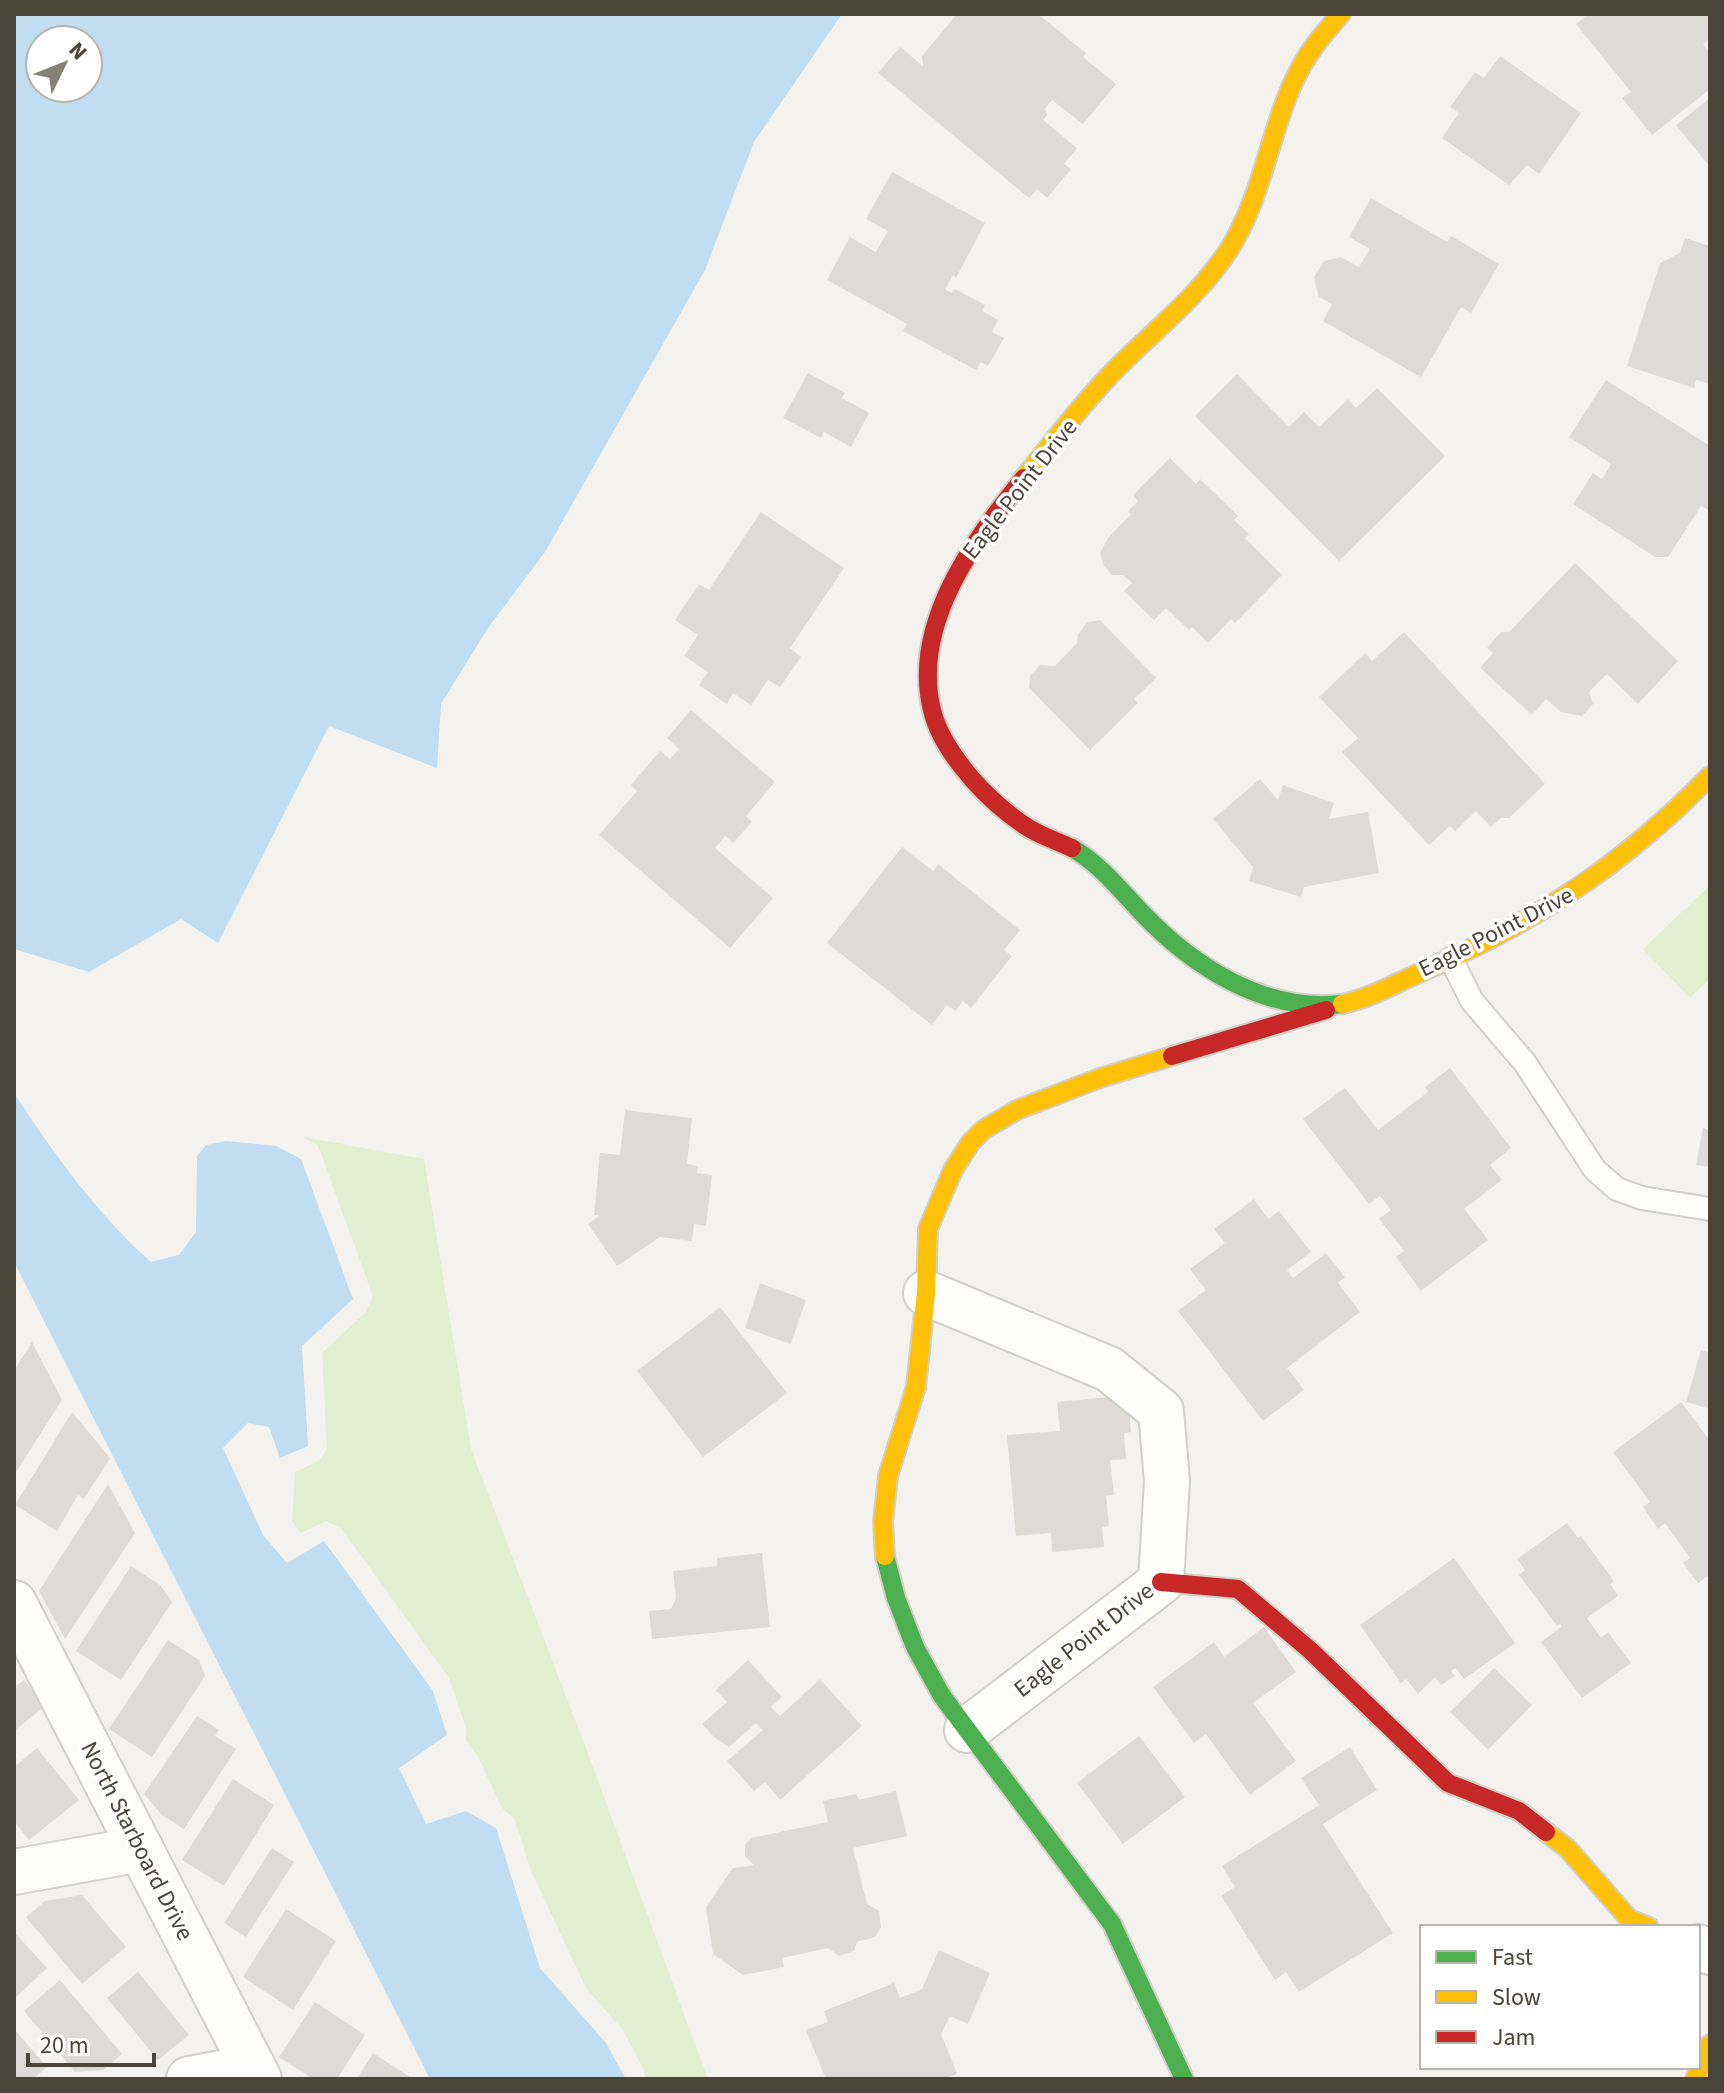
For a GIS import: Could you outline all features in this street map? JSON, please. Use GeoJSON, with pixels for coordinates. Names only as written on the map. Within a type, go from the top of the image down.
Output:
{"type":"FeatureCollection","features":[{"type":"Feature","properties":{"kind":"street","name":"Eagle Point Drive"},"geometry":{"type":"LineString","coordinates":[[1341,14],[1314,44],[1296,73],[1259,183],[1232,245],[1205,283],[1115,370],[1003,504],[960,566],[936,626],[929,663],[929,696],[936,725],[957,759],[989,797],[1030,829],[1063,842],[1088,858],[1178,950],[1198,965],[1234,984],[1282,999],[1342,1005]]}},
{"type":"Feature","properties":{"kind":"street","name":"Eagle Point Drive"},"geometry":{"type":"LineString","coordinates":[[1184,2079],[1112,1924],[942,1696],[915,1647],[896,1598],[885,1554],[883,1522],[888,1476],[916,1387],[926,1293],[928,1229],[953,1170],[971,1142],[983,1130],[1017,1110],[1100,1078],[1342,1005],[1451,959],[1536,917],[1584,888],[1623,859],[1688,801],[1710,776]]}},
{"type":"Feature","properties":{"kind":"street","name":"Eagle Point Drive"},"geometry":{"type":"LineString","coordinates":[[926,1293],[1109,1369],[1161,1411],[1167,1481],[1161,1582],[967,1730]]}},
{"type":"Feature","properties":{"kind":"street"},"geometry":{"type":"LineString","coordinates":[[1161,1582],[1238,1589],[1311,1651],[1448,1783],[1519,1811],[1568,1849],[1629,1919],[1644,1925]]}},
{"type":"Feature","properties":{"kind":"street","name":"North Starboard Drive"},"geometry":{"type":"LineString","coordinates":[[18,1621],[141,1849],[256,2073]]}},
{"type":"Feature","properties":{"kind":"street"},"geometry":{"type":"LineString","coordinates":[[14,1872],[141,1849]]}},
{"type":"Feature","properties":{"kind":"street"},"geometry":{"type":"LineString","coordinates":[[1700,2067],[1710,2044]]}},
{"type":"Feature","properties":{"kind":"street"},"geometry":{"type":"LineString","coordinates":[[189,2079],[256,2073]]}},
{"type":"Feature","properties":{"kind":"lane"},"geometry":{"type":"LineString","coordinates":[[1451,959],[1472,1001],[1525,1063],[1595,1170],[1617,1189],[1642,1198],[1710,1209]]}},
{"type":"Feature","properties":{"kind":"green space"},"geometry":{"type":"Polygon","coordinates":[[[1710,885],[1710,979],[1690,998],[1643,949],[1710,885]]]}},
{"type":"Feature","properties":{"kind":"green space"},"geometry":{"type":"Polygon","coordinates":[[[303,1137],[424,1159],[471,1449],[708,2079],[646,2079],[622,2029],[586,1988],[531,1871],[515,1820],[502,1808],[478,1757],[466,1741],[466,1727],[449,1678],[341,1528],[326,1521],[301,1533],[292,1521],[295,1472],[320,1460],[327,1448],[322,1353],[366,1312],[373,1296],[320,1151],[317,1145],[303,1137]]]}},
{"type":"Feature","properties":{"kind":"water"},"geometry":{"type":"Polygon","coordinates":[[[14,14],[842,14],[754,142],[705,270],[545,552],[488,628],[441,704],[437,768],[329,726],[218,943],[181,919],[89,972],[14,949],[14,14]]]}},
{"type":"Feature","properties":{"kind":"water"},"geometry":{"type":"Polygon","coordinates":[[[14,1093],[77,1182],[112,1224],[151,1262],[179,1255],[196,1232],[197,1156],[206,1145],[226,1141],[276,1146],[301,1159],[353,1299],[302,1346],[308,1446],[280,1458],[269,1427],[248,1423],[223,1448],[263,1535],[287,1563],[324,1541],[433,1691],[447,1735],[399,1768],[426,1824],[466,1811],[496,1828],[540,1968],[606,2043],[626,2079],[430,2079],[14,1262],[14,1093]]]}},
{"type":"Feature","properties":{"kind":"building"},"geometry":{"type":"Polygon","coordinates":[[[957,14],[1038,14],[1086,53],[1083,57],[1116,84],[1083,124],[1052,100],[1045,109],[1047,115],[1043,120],[1077,148],[1064,164],[1071,169],[1047,198],[1037,189],[1029,198],[878,73],[900,47],[923,66],[922,56],[957,14]]]}},
{"type":"Feature","properties":{"kind":"building"},"geometry":{"type":"Polygon","coordinates":[[[1588,14],[1710,14],[1710,38],[1703,44],[1710,52],[1710,89],[1652,135],[1622,98],[1631,92],[1576,24],[1588,14]]]}},
{"type":"Feature","properties":{"kind":"building"},"geometry":{"type":"Polygon","coordinates":[[[1500,56],[1581,113],[1539,174],[1527,165],[1509,185],[1442,138],[1459,113],[1450,107],[1475,72],[1484,78],[1500,56]]]}},
{"type":"Feature","properties":{"kind":"building"},"geometry":{"type":"Polygon","coordinates":[[[1710,98],[1710,167],[1676,125],[1710,98]]]}},
{"type":"Feature","properties":{"kind":"building"},"geometry":{"type":"Polygon","coordinates":[[[892,172],[985,223],[956,278],[953,275],[945,289],[952,293],[955,289],[985,305],[982,311],[998,320],[992,332],[1004,338],[988,366],[981,362],[976,370],[903,331],[907,324],[827,280],[850,237],[876,252],[888,231],[866,219],[892,172]]]}},
{"type":"Feature","properties":{"kind":"building"},"geometry":{"type":"Polygon","coordinates":[[[1371,198],[1447,242],[1451,236],[1499,264],[1471,313],[1461,307],[1421,377],[1323,321],[1332,304],[1319,297],[1314,277],[1324,261],[1341,257],[1359,267],[1370,249],[1349,237],[1371,198]]]}},
{"type":"Feature","properties":{"kind":"building"},"geometry":{"type":"Polygon","coordinates":[[[1685,238],[1710,246],[1710,384],[1696,380],[1694,388],[1627,366],[1660,263],[1680,253],[1685,238]]]}},
{"type":"Feature","properties":{"kind":"building"},"geometry":{"type":"Polygon","coordinates":[[[808,373],[845,393],[842,398],[869,413],[851,447],[824,432],[821,438],[783,418],[808,373]]]}},
{"type":"Feature","properties":{"kind":"building"},"geometry":{"type":"Polygon","coordinates":[[[1237,374],[1289,427],[1304,412],[1319,427],[1348,399],[1356,408],[1377,388],[1445,456],[1339,561],[1195,416],[1237,374]]]}},
{"type":"Feature","properties":{"kind":"building"},"geometry":{"type":"Polygon","coordinates":[[[1606,380],[1710,446],[1710,511],[1701,506],[1668,557],[1655,557],[1573,504],[1593,473],[1602,479],[1611,464],[1569,437],[1606,380]]]}},
{"type":"Feature","properties":{"kind":"building"},"geometry":{"type":"Polygon","coordinates":[[[1170,458],[1196,484],[1200,479],[1238,516],[1234,520],[1249,534],[1245,538],[1282,575],[1235,623],[1231,619],[1208,643],[1166,608],[1154,620],[1124,591],[1132,583],[1123,575],[1112,575],[1104,566],[1100,553],[1108,538],[1131,514],[1128,511],[1138,501],[1133,495],[1170,458]]]}},
{"type":"Feature","properties":{"kind":"building"},"geometry":{"type":"Polygon","coordinates":[[[761,512],[844,568],[790,648],[801,657],[780,687],[768,680],[751,705],[733,693],[727,704],[699,685],[708,672],[684,656],[698,635],[675,620],[699,584],[709,590],[761,512]]]}},
{"type":"Feature","properties":{"kind":"building"},"geometry":{"type":"Polygon","coordinates":[[[1575,563],[1678,661],[1638,704],[1607,674],[1589,692],[1593,704],[1582,716],[1561,712],[1546,699],[1532,715],[1480,668],[1493,653],[1487,648],[1501,632],[1509,632],[1575,563]]]}},
{"type":"Feature","properties":{"kind":"building"},"geometry":{"type":"Polygon","coordinates":[[[1100,620],[1156,678],[1134,699],[1138,703],[1090,750],[1029,688],[1030,676],[1040,665],[1055,666],[1077,643],[1078,635],[1087,622],[1100,620]]]}},
{"type":"Feature","properties":{"kind":"building"},"geometry":{"type":"Polygon","coordinates":[[[1404,632],[1545,784],[1509,818],[1501,818],[1491,827],[1476,811],[1455,831],[1450,826],[1429,845],[1342,752],[1358,738],[1319,697],[1365,653],[1372,661],[1404,632]]]}},
{"type":"Feature","properties":{"kind":"building"},"geometry":{"type":"Polygon","coordinates":[[[691,710],[775,782],[746,816],[752,822],[733,843],[725,836],[715,848],[773,898],[730,948],[599,835],[637,791],[631,785],[660,751],[670,759],[679,749],[667,738],[691,710]]]}},
{"type":"Feature","properties":{"kind":"building"},"geometry":{"type":"Polygon","coordinates":[[[1260,779],[1278,800],[1283,785],[1334,803],[1329,819],[1368,812],[1379,873],[1304,887],[1301,897],[1249,881],[1253,867],[1213,819],[1260,779]]]}},
{"type":"Feature","properties":{"kind":"building"},"geometry":{"type":"Polygon","coordinates":[[[902,847],[933,871],[938,864],[1020,930],[1004,950],[1012,956],[971,1008],[963,1001],[956,1011],[947,1005],[932,1025],[827,943],[902,847]]]}},
{"type":"Feature","properties":{"kind":"building"},"geometry":{"type":"Polygon","coordinates":[[[1450,1068],[1511,1148],[1490,1165],[1502,1180],[1464,1209],[1488,1240],[1421,1291],[1396,1257],[1404,1251],[1379,1219],[1391,1210],[1380,1196],[1369,1204],[1303,1119],[1345,1088],[1378,1130],[1428,1092],[1425,1087],[1450,1068]]]}},
{"type":"Feature","properties":{"kind":"building"},"geometry":{"type":"Polygon","coordinates":[[[625,1110],[692,1118],[687,1164],[698,1166],[697,1173],[712,1175],[706,1226],[694,1224],[692,1241],[660,1237],[617,1266],[588,1224],[600,1215],[594,1215],[600,1153],[620,1155],[625,1110]]]}},
{"type":"Feature","properties":{"kind":"building"},"geometry":{"type":"Polygon","coordinates":[[[1703,1128],[1710,1130],[1710,1167],[1696,1165],[1703,1128]]]}},
{"type":"Feature","properties":{"kind":"building"},"geometry":{"type":"Polygon","coordinates":[[[1254,1199],[1268,1219],[1279,1211],[1311,1252],[1287,1270],[1293,1278],[1326,1253],[1345,1277],[1338,1283],[1360,1312],[1287,1368],[1304,1390],[1263,1421],[1178,1311],[1206,1290],[1190,1269],[1225,1243],[1214,1229],[1254,1199]]]}},
{"type":"Feature","properties":{"kind":"building"},"geometry":{"type":"Polygon","coordinates":[[[760,1283],[806,1300],[791,1344],[745,1328],[760,1283]]]}},
{"type":"Feature","properties":{"kind":"building"},"geometry":{"type":"Polygon","coordinates":[[[720,1307],[787,1393],[703,1457],[637,1371],[720,1307]]]}},
{"type":"Feature","properties":{"kind":"building"},"geometry":{"type":"Polygon","coordinates":[[[32,1342],[62,1400],[14,1475],[14,1371],[32,1342]]]}},
{"type":"Feature","properties":{"kind":"building"},"geometry":{"type":"Polygon","coordinates":[[[1701,1350],[1710,1353],[1710,1409],[1686,1402],[1701,1350]]]}},
{"type":"Feature","properties":{"kind":"building"},"geometry":{"type":"Polygon","coordinates":[[[1128,1395],[1131,1432],[1124,1433],[1126,1459],[1110,1460],[1114,1495],[1106,1496],[1109,1526],[1102,1527],[1104,1547],[1052,1552],[1051,1533],[1016,1536],[1007,1435],[1060,1431],[1057,1402],[1128,1395]]]}},
{"type":"Feature","properties":{"kind":"building"},"geometry":{"type":"Polygon","coordinates":[[[1681,1402],[1710,1441],[1710,1574],[1698,1583],[1683,1563],[1690,1558],[1665,1523],[1658,1529],[1643,1507],[1650,1502],[1613,1452],[1681,1402]]]}},
{"type":"Feature","properties":{"kind":"building"},"geometry":{"type":"Polygon","coordinates":[[[72,1412],[110,1458],[84,1499],[78,1495],[57,1531],[15,1505],[72,1412]]]}},
{"type":"Feature","properties":{"kind":"building"},"geometry":{"type":"Polygon","coordinates":[[[108,1484],[135,1533],[65,1639],[39,1591],[108,1484]]]}},
{"type":"Feature","properties":{"kind":"building"},"geometry":{"type":"Polygon","coordinates":[[[1567,1523],[1578,1538],[1581,1536],[1614,1581],[1610,1584],[1618,1596],[1587,1618],[1601,1638],[1608,1632],[1631,1663],[1582,1698],[1541,1642],[1562,1626],[1557,1626],[1519,1575],[1525,1570],[1517,1559],[1567,1523]]]}},
{"type":"Feature","properties":{"kind":"building"},"geometry":{"type":"Polygon","coordinates":[[[762,1553],[770,1627],[652,1639],[649,1611],[671,1609],[676,1598],[673,1571],[717,1566],[717,1558],[762,1553]]]}},
{"type":"Feature","properties":{"kind":"building"},"geometry":{"type":"Polygon","coordinates":[[[1454,1558],[1515,1643],[1464,1679],[1456,1668],[1451,1671],[1455,1676],[1441,1685],[1435,1677],[1418,1694],[1406,1679],[1401,1683],[1360,1625],[1454,1558]]]}},
{"type":"Feature","properties":{"kind":"building"},"geometry":{"type":"Polygon","coordinates":[[[131,1566],[160,1585],[172,1602],[121,1680],[76,1651],[131,1566]]]}},
{"type":"Feature","properties":{"kind":"building"},"geometry":{"type":"Polygon","coordinates":[[[1264,1627],[1296,1672],[1253,1703],[1296,1761],[1250,1795],[1206,1734],[1194,1743],[1153,1687],[1214,1642],[1224,1657],[1264,1627]]]}},
{"type":"Feature","properties":{"kind":"building"},"geometry":{"type":"Polygon","coordinates":[[[168,1640],[199,1660],[205,1676],[152,1757],[109,1729],[168,1640]]]}},
{"type":"Feature","properties":{"kind":"building"},"geometry":{"type":"Polygon","coordinates":[[[748,1660],[782,1697],[771,1707],[780,1716],[820,1679],[862,1726],[780,1800],[765,1782],[754,1791],[727,1761],[763,1730],[756,1723],[729,1747],[702,1724],[727,1702],[716,1690],[748,1660]]]}},
{"type":"Feature","properties":{"kind":"building"},"geometry":{"type":"Polygon","coordinates":[[[1494,1668],[1532,1705],[1488,1750],[1450,1712],[1494,1668]]]}},
{"type":"Feature","properties":{"kind":"building"},"geometry":{"type":"Polygon","coordinates":[[[24,1680],[45,1706],[14,1731],[14,1688],[24,1680]]]}},
{"type":"Feature","properties":{"kind":"building"},"geometry":{"type":"Polygon","coordinates":[[[197,1716],[219,1730],[215,1736],[236,1749],[184,1829],[162,1815],[144,1794],[197,1716]]]}},
{"type":"Feature","properties":{"kind":"building"},"geometry":{"type":"Polygon","coordinates":[[[1139,1736],[1185,1797],[1123,1844],[1077,1783],[1139,1736]]]}},
{"type":"Feature","properties":{"kind":"building"},"geometry":{"type":"Polygon","coordinates":[[[1350,1747],[1377,1790],[1323,1824],[1393,1933],[1299,1992],[1286,1972],[1275,1980],[1221,1896],[1235,1887],[1222,1866],[1319,1805],[1301,1778],[1350,1747]]]}},
{"type":"Feature","properties":{"kind":"building"},"geometry":{"type":"Polygon","coordinates":[[[37,1748],[79,1800],[29,1840],[14,1821],[14,1767],[37,1748]]]}},
{"type":"Feature","properties":{"kind":"building"},"geometry":{"type":"Polygon","coordinates":[[[233,1779],[274,1805],[224,1886],[182,1860],[233,1779]]]}},
{"type":"Feature","properties":{"kind":"building"},"geometry":{"type":"Polygon","coordinates":[[[896,1791],[907,1836],[853,1848],[867,1904],[879,1911],[881,1927],[875,1937],[857,1942],[854,1951],[839,1956],[828,1948],[782,1958],[784,1967],[743,1975],[713,1954],[706,1907],[733,1868],[754,1865],[745,1856],[745,1845],[751,1838],[828,1822],[823,1801],[856,1794],[859,1800],[896,1791]]]}},
{"type":"Feature","properties":{"kind":"building"},"geometry":{"type":"Polygon","coordinates":[[[272,1848],[294,1862],[246,1937],[224,1923],[272,1848]]]}},
{"type":"Feature","properties":{"kind":"building"},"geometry":{"type":"Polygon","coordinates":[[[82,1895],[126,1947],[82,1984],[26,1917],[45,1901],[82,1895]]]}},
{"type":"Feature","properties":{"kind":"building"},"geometry":{"type":"Polygon","coordinates":[[[286,1909],[336,1941],[293,2010],[243,1977],[286,1909]]]}},
{"type":"Feature","properties":{"kind":"building"},"geometry":{"type":"Polygon","coordinates":[[[14,1932],[47,1968],[14,1999],[14,1932]]]}},
{"type":"Feature","properties":{"kind":"building"},"geometry":{"type":"Polygon","coordinates":[[[939,1950],[990,1973],[968,2024],[950,2016],[941,2034],[957,2074],[943,2079],[826,2079],[806,2030],[828,2022],[824,2011],[894,1983],[900,1998],[922,1989],[939,1950]]]}},
{"type":"Feature","properties":{"kind":"building"},"geometry":{"type":"Polygon","coordinates":[[[138,1972],[189,2035],[158,2060],[107,1998],[138,1972]]]}},
{"type":"Feature","properties":{"kind":"building"},"geometry":{"type":"Polygon","coordinates":[[[60,1980],[122,2054],[103,2070],[75,2072],[24,2011],[60,1980]]]}},
{"type":"Feature","properties":{"kind":"building"},"geometry":{"type":"Polygon","coordinates":[[[315,2002],[365,2035],[337,2079],[313,2079],[279,2057],[315,2002]]]}},
{"type":"Feature","properties":{"kind":"building"},"geometry":{"type":"Polygon","coordinates":[[[14,2029],[47,2067],[33,2079],[14,2079],[14,2029]]]}},
{"type":"Feature","properties":{"kind":"building"},"geometry":{"type":"Polygon","coordinates":[[[373,2053],[413,2079],[357,2079],[373,2053]]]}},
{"type":"Feature","properties":{"kind":"traffic: fast"},"geometry":{"type":"LineString","coordinates":[[1072,848],[1101,870],[1163,933],[1208,968],[1233,982],[1286,1001],[1313,1005],[1342,1004]]}},
{"type":"Feature","properties":{"kind":"traffic: fast"},"geometry":{"type":"LineString","coordinates":[[885,1556],[896,1598],[915,1647],[942,1696],[1112,1924],[1184,2079]]}},
{"type":"Feature","properties":{"kind":"traffic: slow"},"geometry":{"type":"LineString","coordinates":[[1024,478],[1093,393],[1192,296],[1230,248],[1252,204],[1290,89],[1310,53],[1341,14]]}},
{"type":"Feature","properties":{"kind":"traffic: slow"},"geometry":{"type":"LineString","coordinates":[[1342,1004],[1375,993],[1469,950],[1544,909],[1613,863],[1678,808],[1710,776]]}},
{"type":"Feature","properties":{"kind":"traffic: slow"},"geometry":{"type":"LineString","coordinates":[[885,1556],[883,1522],[888,1476],[916,1387],[926,1293],[928,1229],[953,1170],[983,1130],[1017,1110],[1100,1078],[1172,1056]]}},
{"type":"Feature","properties":{"kind":"traffic: slow"},"geometry":{"type":"LineString","coordinates":[[1546,1832],[1568,1849],[1629,1919],[1644,1925]]}},
{"type":"Feature","properties":{"kind":"traffic: slow"},"geometry":{"type":"LineString","coordinates":[[1700,2067],[1710,2044]]}},
{"type":"Feature","properties":{"kind":"traffic: slow"},"geometry":{"type":"LineString","coordinates":[[1695,2079],[1699,2069]]}},
{"type":"Feature","properties":{"kind":"traffic: jam"},"geometry":{"type":"LineString","coordinates":[[1024,478],[967,557],[938,616],[930,647],[928,678],[932,710],[938,729],[953,755],[998,805],[1038,833],[1072,848]]}},
{"type":"Feature","properties":{"kind":"traffic: jam"},"geometry":{"type":"LineString","coordinates":[[1172,1056],[1326,1010]]}},
{"type":"Feature","properties":{"kind":"traffic: jam"},"geometry":{"type":"LineString","coordinates":[[1161,1582],[1238,1589],[1311,1651],[1448,1783],[1519,1811],[1546,1832]]}}]}
